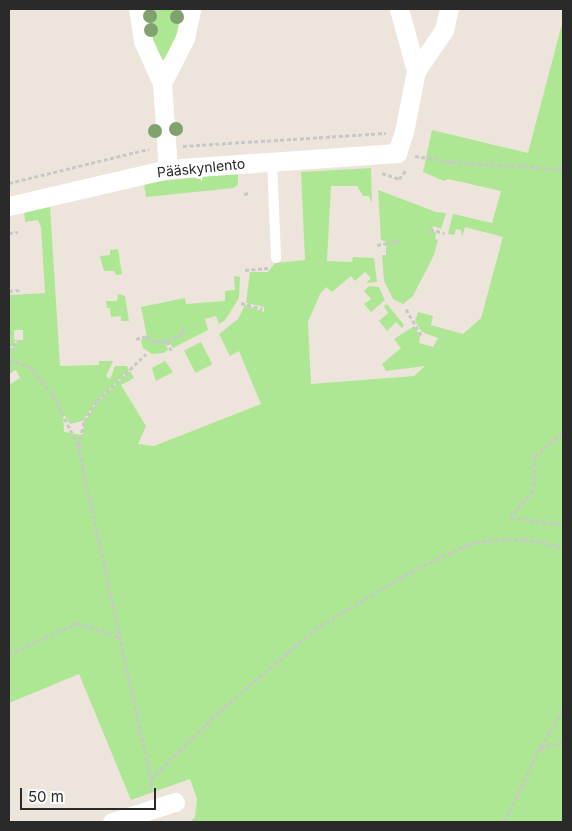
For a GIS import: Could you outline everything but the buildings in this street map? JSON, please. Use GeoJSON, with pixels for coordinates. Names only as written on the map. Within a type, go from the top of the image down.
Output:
{"type":"FeatureCollection","features":[{"type":"Feature","properties":{"kind":"street"},"geometry":{"type":"LineString","coordinates":[[138,9],[143,40],[162,83],[168,169]]}},
{"type":"Feature","properties":{"kind":"street"},"geometry":{"type":"LineString","coordinates":[[162,83],[185,38],[191,9]]}},
{"type":"Feature","properties":{"kind":"street"},"geometry":{"type":"LineString","coordinates":[[399,9],[416,71]]}},
{"type":"Feature","properties":{"kind":"street"},"geometry":{"type":"LineString","coordinates":[[397,153],[416,71],[444,30],[449,9]]}},
{"type":"Feature","properties":{"kind":"street","name":"Pääskynlento"},"geometry":{"type":"LineString","coordinates":[[9,206],[168,169],[397,153]]}},
{"type":"Feature","properties":{"kind":"street"},"geometry":{"type":"LineString","coordinates":[[112,822],[151,808],[176,802]]}},
{"type":"Feature","properties":{"kind":"lane"},"geometry":{"type":"LineString","coordinates":[[272,161],[276,258]]}},
{"type":"Feature","properties":{"kind":"path"},"geometry":{"type":"LineString","coordinates":[[397,153],[452,162],[559,168],[563,166]]}},
{"type":"Feature","properties":{"kind":"path"},"geometry":{"type":"LineString","coordinates":[[375,170],[399,179],[406,170]]}},
{"type":"Feature","properties":{"kind":"path"},"geometry":{"type":"LineString","coordinates":[[244,194],[249,193]]}},
{"type":"Feature","properties":{"kind":"path"},"geometry":{"type":"LineString","coordinates":[[430,229],[444,233]]}},
{"type":"Feature","properties":{"kind":"path"},"geometry":{"type":"LineString","coordinates":[[9,233],[18,232]]}},
{"type":"Feature","properties":{"kind":"path"},"geometry":{"type":"LineString","coordinates":[[377,245],[400,241]]}},
{"type":"Feature","properties":{"kind":"path"},"geometry":{"type":"LineString","coordinates":[[244,270],[264,270],[276,258]]}},
{"type":"Feature","properties":{"kind":"path"},"geometry":{"type":"LineString","coordinates":[[9,291],[20,290]]}},
{"type":"Feature","properties":{"kind":"path"},"geometry":{"type":"LineString","coordinates":[[241,303],[262,308]]}},
{"type":"Feature","properties":{"kind":"path"},"geometry":{"type":"LineString","coordinates":[[406,309],[421,335]]}},
{"type":"Feature","properties":{"kind":"path"},"geometry":{"type":"LineString","coordinates":[[136,339],[146,336],[155,342],[166,341],[182,334],[182,328],[187,326]]}},
{"type":"Feature","properties":{"kind":"path"},"geometry":{"type":"LineString","coordinates":[[9,351],[17,340]]}},
{"type":"Feature","properties":{"kind":"path"},"geometry":{"type":"LineString","coordinates":[[166,341],[172,353]]}},
{"type":"Feature","properties":{"kind":"path"},"geometry":{"type":"LineString","coordinates":[[78,446],[84,421],[97,401],[146,354]]}},
{"type":"Feature","properties":{"kind":"path"},"geometry":{"type":"LineString","coordinates":[[9,360],[29,366],[53,395],[78,446],[151,779],[151,808]]}},
{"type":"Feature","properties":{"kind":"path"},"geometry":{"type":"LineString","coordinates":[[563,433],[535,456],[533,490],[510,517],[563,525]]}},
{"type":"Feature","properties":{"kind":"path"},"geometry":{"type":"LineString","coordinates":[[151,779],[220,711],[315,629],[412,571],[469,544],[488,540],[524,540],[563,547]]}},
{"type":"Feature","properties":{"kind":"path"},"geometry":{"type":"LineString","coordinates":[[9,654],[77,623],[119,637]]}},
{"type":"Feature","properties":{"kind":"path"},"geometry":{"type":"LineString","coordinates":[[504,822],[540,748],[563,710]]}},
{"type":"Feature","properties":{"kind":"path"},"geometry":{"type":"LineString","coordinates":[[540,748],[563,742]]}},
{"type":"Feature","properties":{"kind":"green space"},"geometry":{"type":"Polygon","coordinates":[[[145,9],[183,9],[178,34],[164,60],[155,50],[145,9]]]}},
{"type":"Feature","properties":{"kind":"green space"},"geometry":{"type":"Polygon","coordinates":[[[563,20],[563,822],[190,822],[195,817],[197,799],[190,779],[131,800],[79,674],[9,703],[9,385],[20,378],[16,370],[12,372],[9,368],[9,353],[18,340],[23,340],[23,330],[14,330],[14,339],[16,340],[9,350],[9,295],[45,293],[41,227],[38,220],[25,222],[24,210],[105,192],[50,207],[60,366],[99,365],[99,361],[113,361],[106,376],[110,379],[115,366],[127,366],[129,370],[97,401],[82,421],[70,424],[63,413],[64,432],[82,435],[85,421],[97,402],[130,371],[134,378],[121,385],[146,426],[138,444],[154,446],[261,404],[239,351],[230,356],[219,334],[238,319],[245,305],[264,312],[264,307],[246,303],[250,272],[268,272],[275,263],[305,260],[301,172],[371,168],[372,204],[369,196],[363,196],[357,186],[331,186],[327,261],[352,262],[353,257],[374,258],[377,282],[366,283],[371,278],[365,272],[355,281],[351,276],[332,292],[326,287],[320,294],[308,322],[311,384],[414,376],[425,366],[386,371],[382,364],[401,348],[394,339],[414,326],[420,336],[419,343],[433,347],[438,338],[422,332],[415,321],[418,312],[433,316],[431,325],[463,334],[481,318],[503,237],[465,227],[462,237],[461,230],[456,229],[454,235],[448,234],[453,214],[492,223],[501,191],[448,179],[444,181],[423,172],[432,130],[528,153],[563,20]]]}},
{"type":"Feature","properties":{"kind":"green space"},"geometry":{"type":"Polygon","coordinates":[[[238,173],[238,184],[234,188],[146,197],[144,183],[238,173]]]}},
{"type":"Feature","properties":{"kind":"green space"},"geometry":{"type":"Polygon","coordinates":[[[378,190],[436,212],[446,213],[441,229],[433,226],[432,231],[436,233],[435,239],[438,240],[434,255],[413,296],[403,304],[393,299],[384,281],[382,255],[386,255],[386,242],[381,240],[378,190]]]}},
{"type":"Feature","properties":{"kind":"green space"},"geometry":{"type":"Polygon","coordinates":[[[118,249],[122,274],[116,275],[114,271],[104,271],[100,256],[110,255],[110,250],[118,249]]]}},
{"type":"Feature","properties":{"kind":"green space"},"geometry":{"type":"Polygon","coordinates":[[[234,276],[240,277],[239,298],[225,320],[219,324],[216,316],[205,319],[208,330],[173,348],[170,344],[166,344],[168,350],[163,353],[152,354],[143,348],[141,340],[147,337],[141,307],[185,298],[186,304],[225,301],[225,291],[235,290],[234,276]]]}},
{"type":"Feature","properties":{"kind":"green space"},"geometry":{"type":"Polygon","coordinates":[[[369,286],[379,287],[385,300],[371,312],[364,304],[371,299],[364,291],[369,286]]]}},
{"type":"Feature","properties":{"kind":"green space"},"geometry":{"type":"Polygon","coordinates":[[[118,294],[125,296],[129,321],[121,321],[121,316],[111,317],[110,308],[107,308],[106,301],[117,301],[118,294]]]}},
{"type":"Feature","properties":{"kind":"green space"},"geometry":{"type":"Polygon","coordinates":[[[387,304],[404,325],[402,328],[396,322],[387,331],[379,321],[388,313],[384,306],[387,304]]]}},
{"type":"Feature","properties":{"kind":"green space"},"geometry":{"type":"Polygon","coordinates":[[[201,342],[212,364],[195,373],[184,351],[201,342]]]}},
{"type":"Feature","properties":{"kind":"green space"},"geometry":{"type":"Polygon","coordinates":[[[165,361],[173,372],[156,381],[152,368],[165,361]]]}}]}
